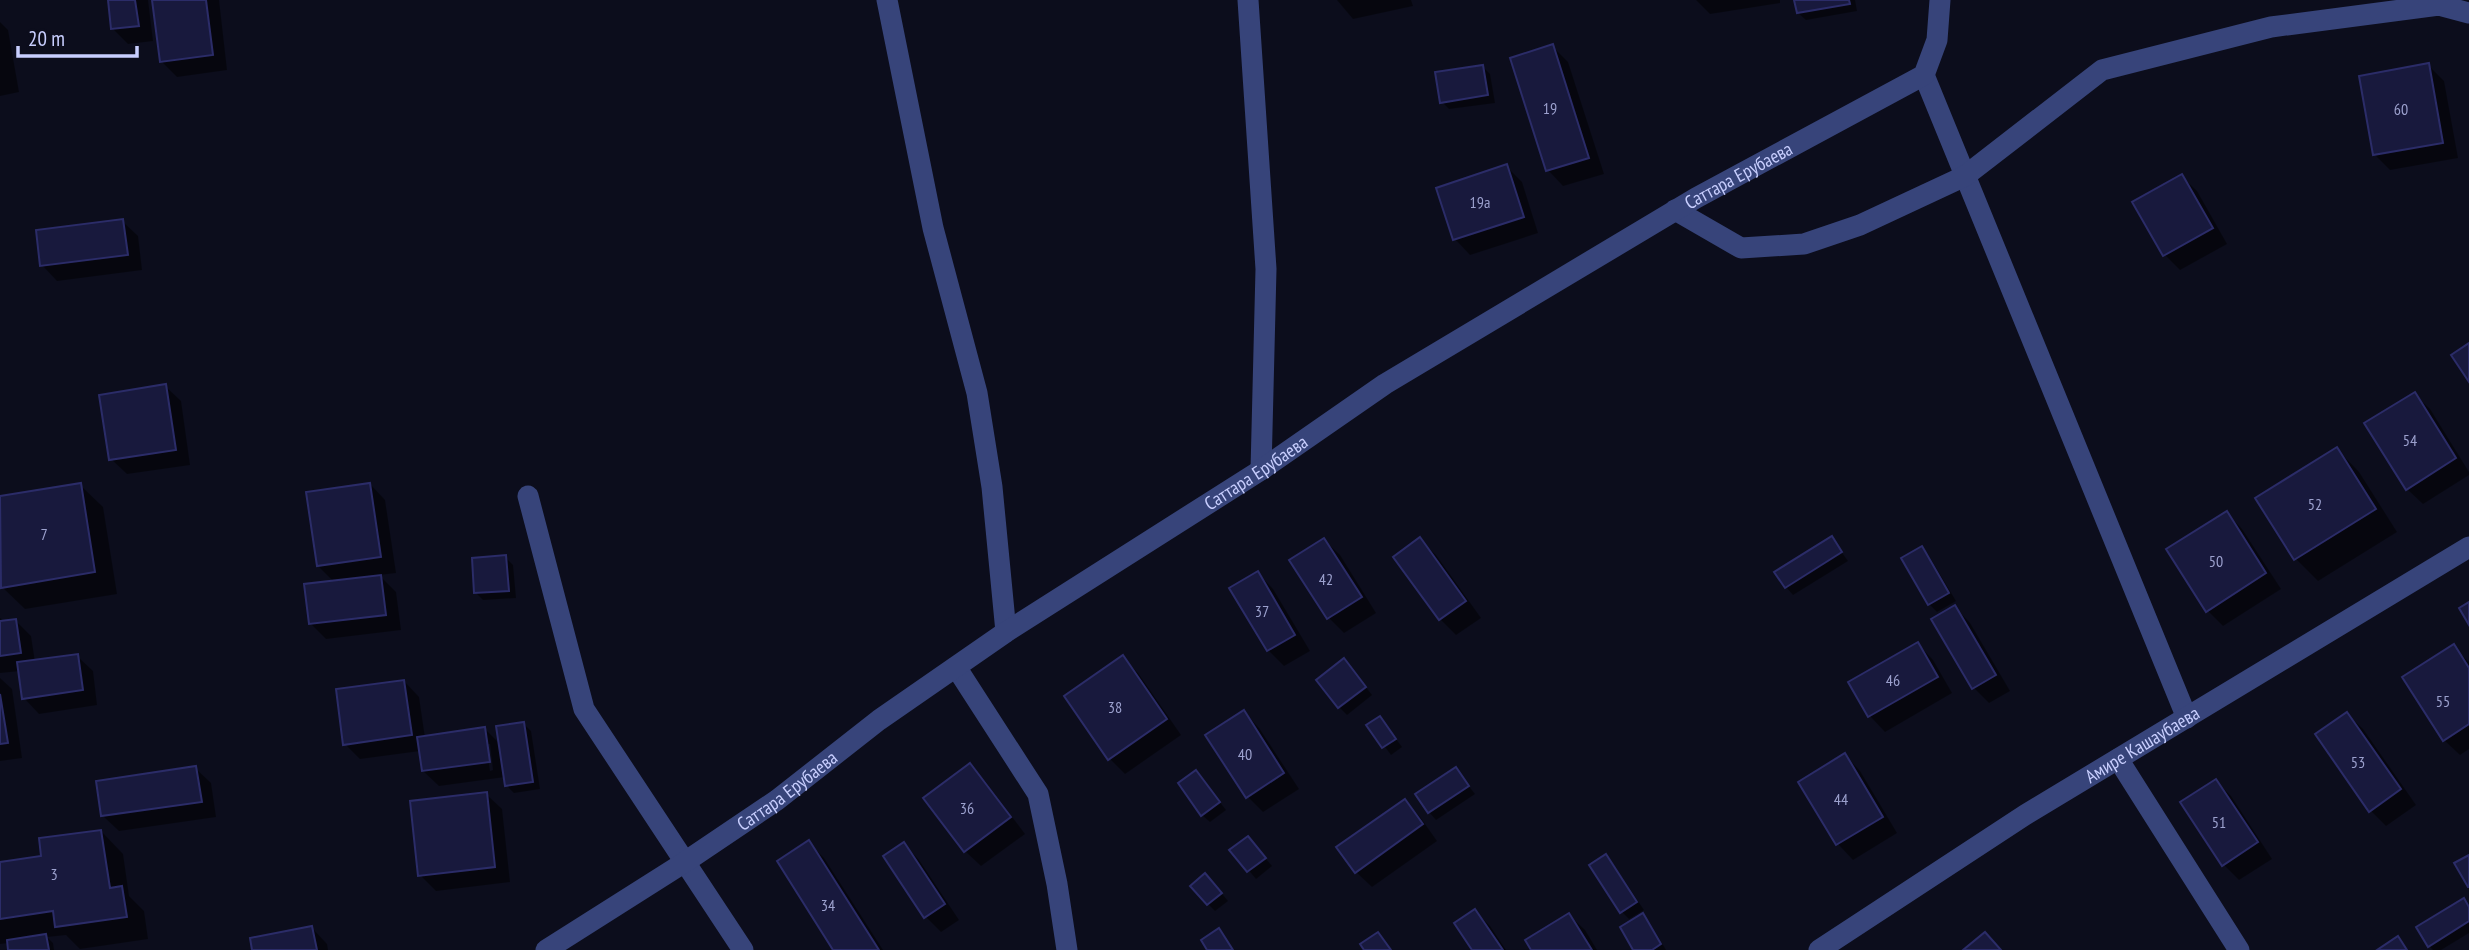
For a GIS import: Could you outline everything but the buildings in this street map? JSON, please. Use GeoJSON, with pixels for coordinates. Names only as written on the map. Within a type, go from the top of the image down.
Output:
{"type":"FeatureCollection","features":[{"type":"Feature","properties":{"kind":"street"},"geometry":{"type":"LineString","coordinates":[[887,0],[933,228],[977,393],[992,487],[1006,632]]}},
{"type":"Feature","properties":{"kind":"street"},"geometry":{"type":"LineString","coordinates":[[1248,0],[1266,268],[1261,470]]}},
{"type":"Feature","properties":{"kind":"street"},"geometry":{"type":"LineString","coordinates":[[1940,0],[1937,40],[1924,75],[2187,718]]}},
{"type":"Feature","properties":{"kind":"street"},"geometry":{"type":"LineString","coordinates":[[1675,210],[1741,247],[1804,244],[1860,225],[1965,176],[2102,70],[2271,27],[2439,5],[2469,13]]}},
{"type":"Feature","properties":{"kind":"street","name":"Саттара Ерубаева"},"geometry":{"type":"LineString","coordinates":[[546,950],[777,800],[879,720],[1006,632],[1261,470],[1385,384],[1675,210],[1924,75]]}},
{"type":"Feature","properties":{"kind":"street"},"geometry":{"type":"LineString","coordinates":[[528,496],[584,709],[743,950]]}},
{"type":"Feature","properties":{"kind":"street","name":"Амире Кашаубаева"},"geometry":{"type":"LineString","coordinates":[[1819,950],[2025,815],[2469,547]]}},
{"type":"Feature","properties":{"kind":"street"},"geometry":{"type":"LineString","coordinates":[[956,667],[1038,794],[1057,884],[1067,950]]}},
{"type":"Feature","properties":{"kind":"street"},"geometry":{"type":"LineString","coordinates":[[2118,758],[2239,950]]}}]}
